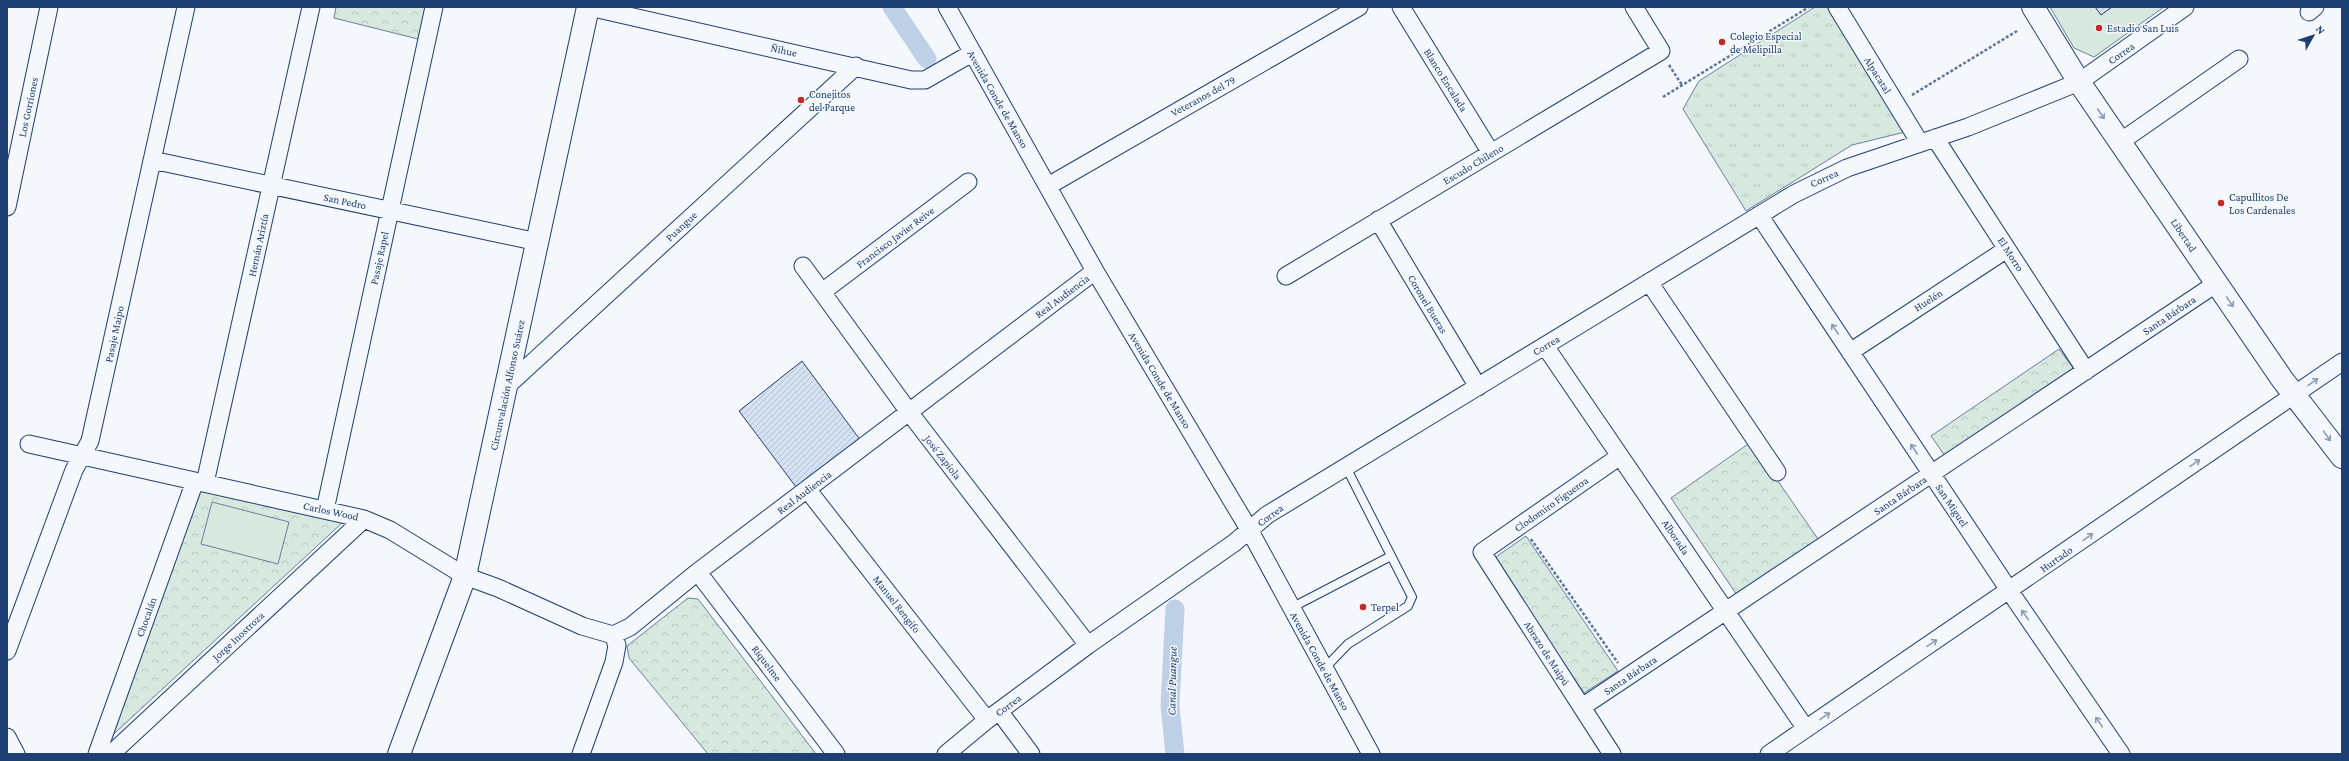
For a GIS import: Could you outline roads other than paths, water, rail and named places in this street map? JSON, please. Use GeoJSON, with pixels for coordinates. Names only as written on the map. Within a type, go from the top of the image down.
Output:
{"type":"FeatureCollection","features":[{"type":"Feature","properties":{"kind":"street","name":"Los Gorriones"},"geometry":{"type":"LineString","coordinates":[[7,207],[9,185],[49,7]]}},
{"type":"Feature","properties":{"kind":"street","name":"Pasaje Maipo"},"geometry":{"type":"LineString","coordinates":[[7,650],[74,470],[90,441],[186,7]]}},
{"type":"Feature","properties":{"kind":"street","name":"Hernán Ariztía"},"geometry":{"type":"LineString","coordinates":[[200,482],[271,186],[311,7]]}},
{"type":"Feature","properties":{"kind":"street","name":"Pasaje Rapel"},"geometry":{"type":"LineString","coordinates":[[325,510],[434,7]]}},
{"type":"Feature","properties":{"kind":"street","name":"Ñihue"},"geometry":{"type":"LineString","coordinates":[[589,7],[856,66],[911,80],[925,80],[972,53]]}},
{"type":"Feature","properties":{"kind":"street","name":"Circunvalación Alfonso Suárez"},"geometry":{"type":"LineString","coordinates":[[399,754],[465,576],[589,7]]}},
{"type":"Feature","properties":{"kind":"street","name":"Avenida Conde de Manso"},"geometry":{"type":"LineString","coordinates":[[947,7],[1095,271],[1250,531],[1371,754]]}},
{"type":"Feature","properties":{"kind":"street","name":"Veteranos del 79"},"geometry":{"type":"LineString","coordinates":[[1048,186],[1359,7]]}},
{"type":"Feature","properties":{"kind":"street","name":"Blanco Encalada"},"geometry":{"type":"LineString","coordinates":[[1401,7],[1491,153]]}},
{"type":"Feature","properties":{"kind":"street","name":"Escudo Chileno"},"geometry":{"type":"LineString","coordinates":[[1286,276],[1661,52],[1634,7]]}},
{"type":"Feature","properties":{"kind":"street","name":"Alpacatal"},"geometry":{"type":"LineString","coordinates":[[1837,7],[1895,101],[1928,141]]}},
{"type":"Feature","properties":{"kind":"street","name":"Libertad"},"geometry":{"type":"LineString","coordinates":[[2033,7],[2079,82],[2120,142],[2295,395],[2342,457]]}},
{"type":"Feature","properties":{"kind":"street","name":"Correa"},"geometry":{"type":"LineString","coordinates":[[946,754],[993,716],[1088,645],[1250,531],[1267,515],[1759,215],[1828,175],[2010,111],[2079,82],[2185,7]]}},
{"type":"Feature","properties":{"kind":"street"},"geometry":{"type":"LineString","coordinates":[[2120,142],[2239,59]]}},
{"type":"Feature","properties":{"kind":"street","name":"Puangue"},"geometry":{"type":"LineString","coordinates":[[507,386],[856,66]]}},
{"type":"Feature","properties":{"kind":"street","name":"El Morro"},"geometry":{"type":"LineString","coordinates":[[1928,141],[2007,249],[2086,371]]}},
{"type":"Feature","properties":{"kind":"street","name":"San Pedro"},"geometry":{"type":"LineString","coordinates":[[152,160],[538,242]]}},
{"type":"Feature","properties":{"kind":"street","name":"Francisco Javier Reive"},"geometry":{"type":"LineString","coordinates":[[822,292],[968,182]]}},
{"type":"Feature","properties":{"kind":"street","name":"San Miguel"},"geometry":{"type":"LineString","coordinates":[[1759,215],[2009,591],[2121,754]]}},
{"type":"Feature","properties":{"kind":"street","name":"Coronel Bueras"},"geometry":{"type":"LineString","coordinates":[[1378,220],[1478,387]]}},
{"type":"Feature","properties":{"kind":"street","name":"Huelén"},"geometry":{"type":"LineString","coordinates":[[1850,352],[2007,249]]}},
{"type":"Feature","properties":{"kind":"street","name":"José Zapiola"},"geometry":{"type":"LineString","coordinates":[[803,266],[909,412],[1088,645]]}},
{"type":"Feature","properties":{"kind":"street","name":"Real Audiencia"},"geometry":{"type":"LineString","coordinates":[[613,635],[630,627],[695,574],[1095,271]]}},
{"type":"Feature","properties":{"kind":"street"},"geometry":{"type":"LineString","coordinates":[[1649,282],[1777,472]]}},
{"type":"Feature","properties":{"kind":"street","name":"Santa Bárbara"},"geometry":{"type":"LineString","coordinates":[[1582,707],[2217,283]]}},
{"type":"Feature","properties":{"kind":"street","name":"Alborada"},"geometry":{"type":"LineString","coordinates":[[1545,346],[1806,729]]}},
{"type":"Feature","properties":{"kind":"street","name":"Hurtado"},"geometry":{"type":"LineString","coordinates":[[1769,754],[2342,362]]}},
{"type":"Feature","properties":{"kind":"street","name":"Carlos Wood"},"geometry":{"type":"LineString","coordinates":[[29,444],[364,519],[390,530],[465,576],[498,588],[582,626],[613,635]]}},
{"type":"Feature","properties":{"kind":"street","name":"Clodomiro Figueroa"},"geometry":{"type":"LineString","coordinates":[[1482,552],[1620,456]]}},
{"type":"Feature","properties":{"kind":"street","name":"Chocalán"},"geometry":{"type":"LineString","coordinates":[[96,754],[200,482]]}},
{"type":"Feature","properties":{"kind":"street","name":"Manuel Rengifo"},"geometry":{"type":"LineString","coordinates":[[808,489],[993,716],[1031,754]]}},
{"type":"Feature","properties":{"kind":"street","name":"Jorge Inostroza"},"geometry":{"type":"LineString","coordinates":[[111,754],[364,519]]}},
{"type":"Feature","properties":{"kind":"street","name":"Abrazo de Maipú"},"geometry":{"type":"LineString","coordinates":[[1482,552],[1612,754]]}},
{"type":"Feature","properties":{"kind":"street","name":"Riquelme"},"geometry":{"type":"LineString","coordinates":[[695,574],[700,575],[836,754]]}},
{"type":"Feature","properties":{"kind":"street"},"geometry":{"type":"LineString","coordinates":[[580,754],[614,662],[617,645],[613,635]]}},
{"type":"Feature","properties":{"kind":"street"},"geometry":{"type":"LineString","coordinates":[[7,737],[16,754]]}},
{"type":"Feature","properties":{"kind":"lane"},"geometry":{"type":"LineString","coordinates":[[1324,668],[1348,644],[1408,606],[1411,602],[1411,591],[1346,467]]}},
{"type":"Feature","properties":{"kind":"lane"},"geometry":{"type":"LineString","coordinates":[[1291,608],[1392,556]]}},
{"type":"Feature","properties":{"kind":"waterway","name":"Canal Puangue"},"geometry":{"type":"LineString","coordinates":[[892,7],[927,59]]}},
{"type":"Feature","properties":{"kind":"waterway","name":"Canal Puangue"},"geometry":{"type":"LineString","coordinates":[[1175,609],[1170,706],[1175,754]]}},
{"type":"Feature","properties":{"kind":"place","name":"Estadio San Luis"},"geometry":{"type":"Point","coordinates":[2099,28]}},
{"type":"Feature","properties":{"kind":"place","name":"Colegio Especial de Melipilla"},"geometry":{"type":"Point","coordinates":[1722,42]}},
{"type":"Feature","properties":{"kind":"place","name":"Conejitos del Parque"},"geometry":{"type":"Point","coordinates":[801,100]}},
{"type":"Feature","properties":{"kind":"place","name":"Capullitos De Los Cardenales"},"geometry":{"type":"Point","coordinates":[2221,203]}},
{"type":"Feature","properties":{"kind":"place","name":"Terpel"},"geometry":{"type":"Point","coordinates":[1363,607]}}]}
